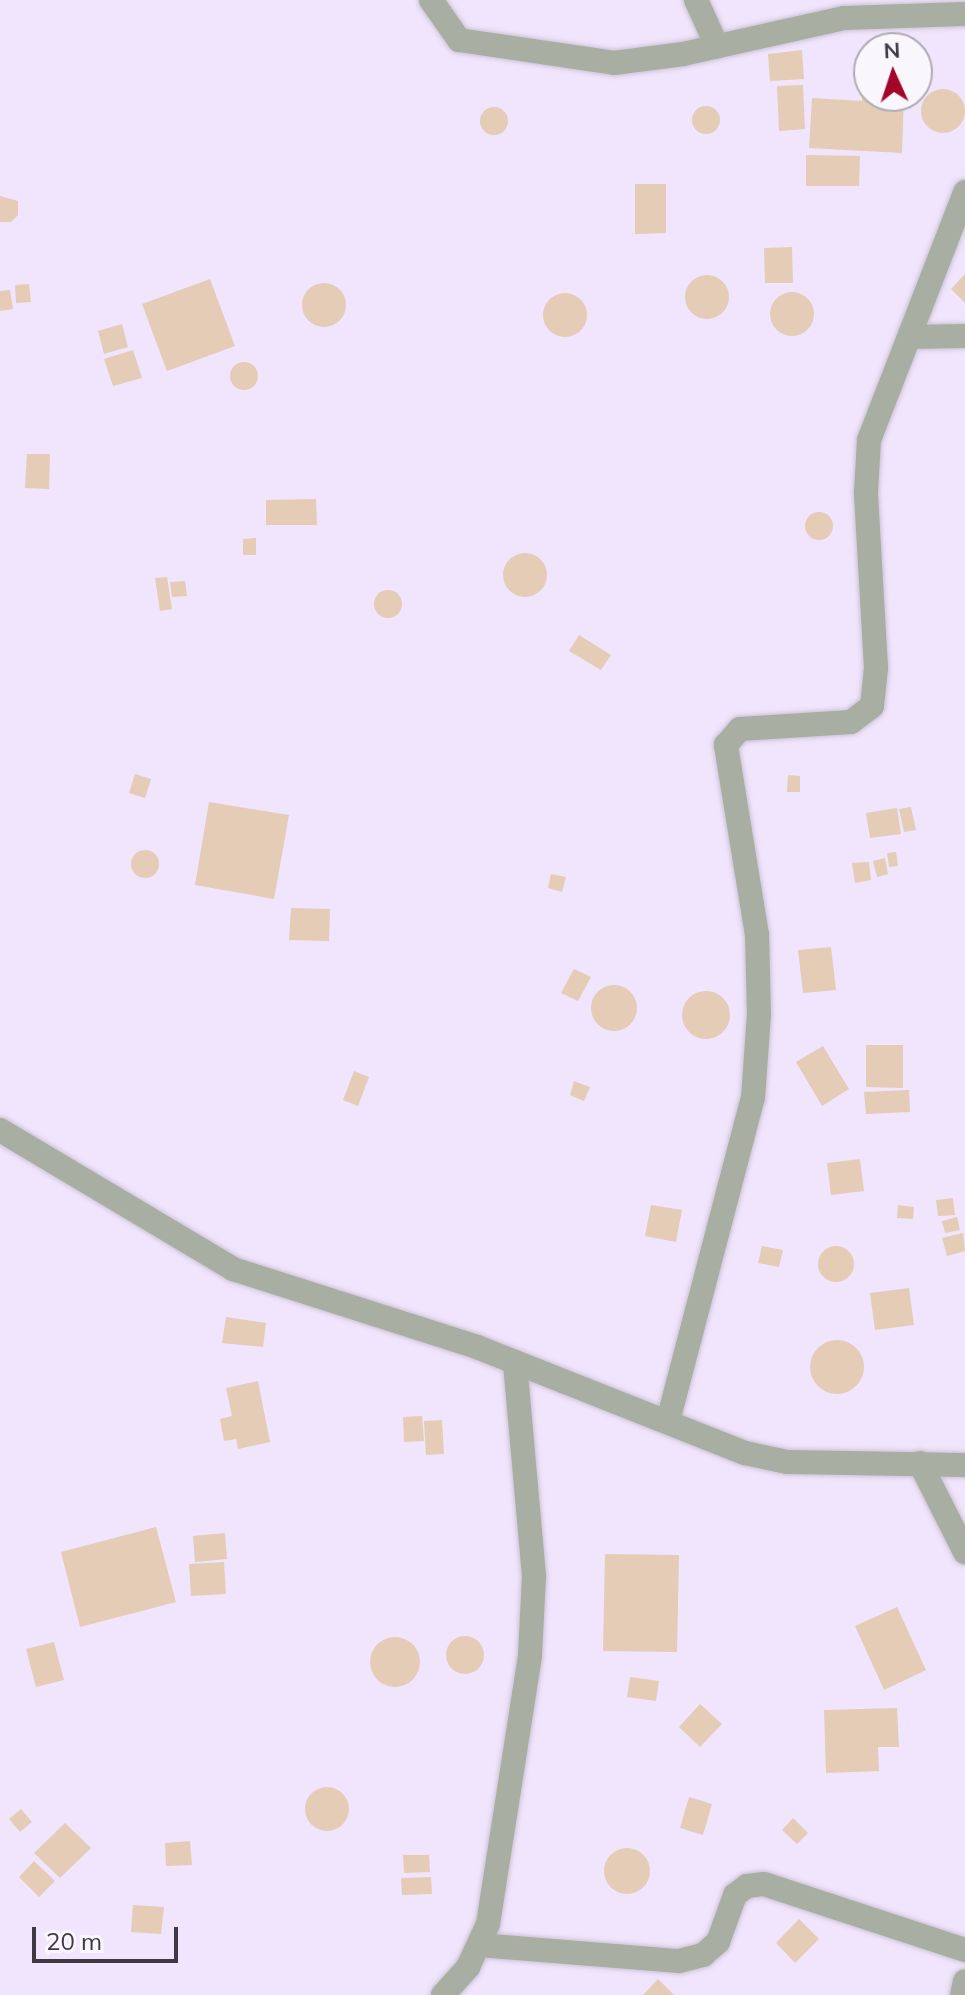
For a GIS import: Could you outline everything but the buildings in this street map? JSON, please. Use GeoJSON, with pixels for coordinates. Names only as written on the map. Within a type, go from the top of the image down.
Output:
{"type":"FeatureCollection","features":[{"type":"Feature","properties":{"kind":"street"},"geometry":{"type":"LineString","coordinates":[[431,0],[459,40],[501,50],[614,63],[717,46],[844,18],[965,14]]}},
{"type":"Feature","properties":{"kind":"street"},"geometry":{"type":"LineString","coordinates":[[696,0],[717,46]]}},
{"type":"Feature","properties":{"kind":"street"},"geometry":{"type":"LineString","coordinates":[[668,1421],[753,1098],[759,1015],[757,935],[726,745],[740,729],[851,722],[872,706],[876,668],[866,492],[869,440],[965,192]]}},
{"type":"Feature","properties":{"kind":"street"},"geometry":{"type":"LineString","coordinates":[[910,337],[965,336]]}},
{"type":"Feature","properties":{"kind":"street"},"geometry":{"type":"LineString","coordinates":[[0,1130],[233,1269],[515,1362],[745,1453],[787,1462],[965,1465]]}},
{"type":"Feature","properties":{"kind":"street"},"geometry":{"type":"LineString","coordinates":[[443,1995],[468,1967],[488,1924],[530,1655],[534,1576],[515,1362]]}},
{"type":"Feature","properties":{"kind":"street"},"geometry":{"type":"LineString","coordinates":[[920,1463],[965,1552]]}},
{"type":"Feature","properties":{"kind":"street"},"geometry":{"type":"LineString","coordinates":[[479,1945],[679,1961],[703,1955],[718,1942],[735,1895],[747,1886],[764,1884],[965,1950]]}},
{"type":"Feature","properties":{"kind":"street"},"geometry":{"type":"LineString","coordinates":[[962,1995],[965,1981]]}}]}
